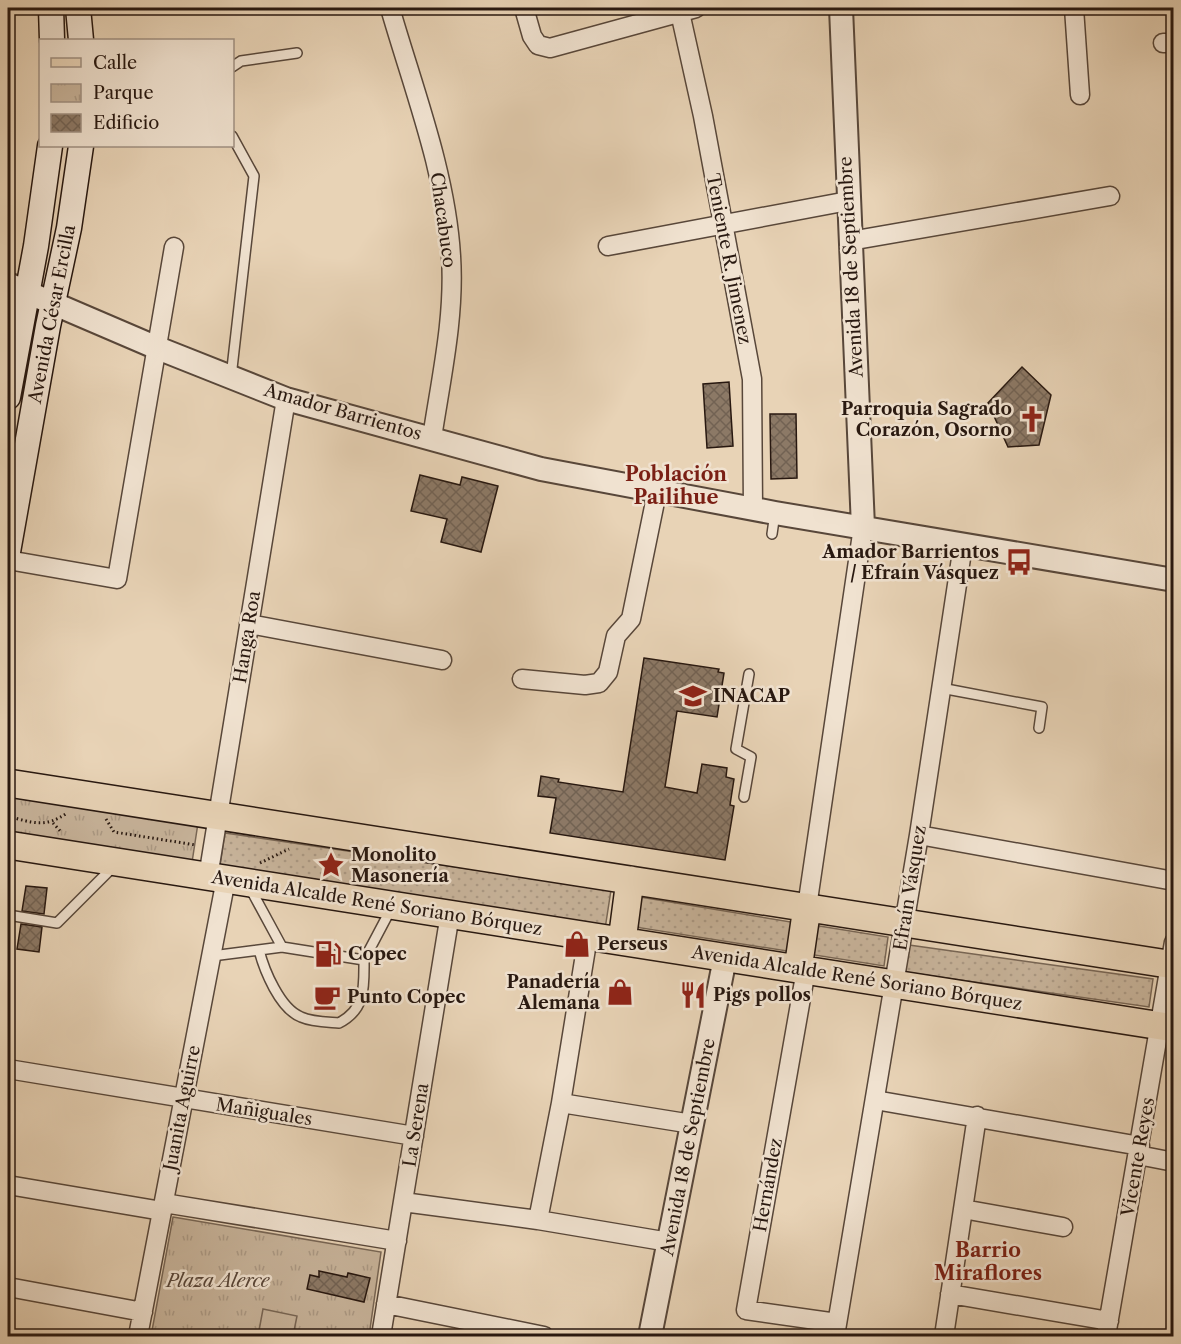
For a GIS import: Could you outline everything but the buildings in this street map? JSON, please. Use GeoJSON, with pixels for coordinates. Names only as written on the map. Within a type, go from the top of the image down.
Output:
{"type":"FeatureCollection","features":[{"type":"Feature","properties":{"kind":"main road"},"geometry":{"type":"LineString","coordinates":[[51,8],[52,39]]}},
{"type":"Feature","properties":{"kind":"main road"},"geometry":{"type":"LineString","coordinates":[[63,8],[77,8],[81,39]]}},
{"type":"Feature","properties":{"kind":"main road","name":"Avenida César Ercilla"},"geometry":{"type":"LineString","coordinates":[[8,397],[17,288],[44,199],[50,147]]}},
{"type":"Feature","properties":{"kind":"main road","name":"Avenida César Ercilla"},"geometry":{"type":"LineString","coordinates":[[8,552],[53,302],[71,219],[81,147]]}},
{"type":"Feature","properties":{"kind":"main road"},"geometry":{"type":"LineString","coordinates":[[8,783],[905,923],[1172,957]]}},
{"type":"Feature","properties":{"kind":"main road","name":"Avenida Alcalde René Soriano Bórquez"},"geometry":{"type":"LineString","coordinates":[[8,845],[118,862],[234,876],[392,906],[1167,1027]]}},
{"type":"Feature","properties":{"kind":"main road"},"geometry":{"type":"LineString","coordinates":[[622,941],[630,880]]}},
{"type":"Feature","properties":{"kind":"main road"},"geometry":{"type":"LineString","coordinates":[[802,970],[807,907]]}},
{"type":"Feature","properties":{"kind":"street","name":"Chacabuco"},"geometry":{"type":"LineString","coordinates":[[390,8],[439,176],[451,254],[452,290],[448,331],[432,438]]}},
{"type":"Feature","properties":{"kind":"street"},"geometry":{"type":"LineString","coordinates":[[524,8],[532,36],[538,45],[550,48],[685,9]]}},
{"type":"Feature","properties":{"kind":"street","name":"Avenida 18 de Septiembre"},"geometry":{"type":"LineString","coordinates":[[841,8],[863,527]]}},
{"type":"Feature","properties":{"kind":"street"},"geometry":{"type":"LineString","coordinates":[[1074,8],[1080,95]]}},
{"type":"Feature","properties":{"kind":"street","name":"Teniente R. Jimenez"},"geometry":{"type":"LineString","coordinates":[[685,9],[752,379],[753,509]]}},
{"type":"Feature","properties":{"kind":"street"},"geometry":{"type":"LineString","coordinates":[[850,241],[1110,196]]}},
{"type":"Feature","properties":{"kind":"street"},"geometry":{"type":"LineString","coordinates":[[608,246],[848,201]]}},
{"type":"Feature","properties":{"kind":"street"},"geometry":{"type":"LineString","coordinates":[[8,560],[117,579],[155,347],[174,247]]}},
{"type":"Feature","properties":{"kind":"street","name":"Amador Barrientos"},"geometry":{"type":"LineString","coordinates":[[17,288],[155,347],[286,399],[541,469],[753,509],[773,523],[863,527],[1173,580]]}},
{"type":"Feature","properties":{"kind":"street","name":"Hanga Roa"},"geometry":{"type":"LineString","coordinates":[[234,876],[213,846],[286,399]]}},
{"type":"Feature","properties":{"kind":"street"},"geometry":{"type":"LineString","coordinates":[[522,679],[585,685],[600,683],[608,672],[616,636],[631,619],[657,492]]}},
{"type":"Feature","properties":{"kind":"street"},"geometry":{"type":"LineString","coordinates":[[807,907],[863,527]]}},
{"type":"Feature","properties":{"kind":"street","name":"Efraín Vásquez"},"geometry":{"type":"LineString","coordinates":[[836,1330],[905,923],[963,545]]}},
{"type":"Feature","properties":{"kind":"street"},"geometry":{"type":"LineString","coordinates":[[249,624],[442,660]]}},
{"type":"Feature","properties":{"kind":"street"},"geometry":{"type":"LineString","coordinates":[[919,835],[1173,881]]}},
{"type":"Feature","properties":{"kind":"street","name":"Juanita Aguirre"},"geometry":{"type":"LineString","coordinates":[[138,1336],[212,956],[234,876]]}},
{"type":"Feature","properties":{"kind":"street","name":"La Serena"},"geometry":{"type":"LineString","coordinates":[[381,1336],[450,914]]}},
{"type":"Feature","properties":{"kind":"street"},"geometry":{"type":"LineString","coordinates":[[538,1220],[561,1103],[588,936]]}},
{"type":"Feature","properties":{"kind":"street","name":"Vicente Reyes"},"geometry":{"type":"LineString","coordinates":[[1108,1329],[1139,1151],[1167,1027],[1172,957]]}},
{"type":"Feature","properties":{"kind":"street","name":"Avenida 18 de Septiembre"},"geometry":{"type":"LineString","coordinates":[[650,1336],[725,958]]}},
{"type":"Feature","properties":{"kind":"street","name":"Hernández"},"geometry":{"type":"LineString","coordinates":[[802,970],[746,1310],[836,1330]]}},
{"type":"Feature","properties":{"kind":"street","name":"Mañiguales"},"geometry":{"type":"LineString","coordinates":[[8,1069],[414,1136]]}},
{"type":"Feature","properties":{"kind":"street"},"geometry":{"type":"LineString","coordinates":[[875,1100],[977,1116],[1139,1151],[1173,1162]]}},
{"type":"Feature","properties":{"kind":"street"},"geometry":{"type":"LineString","coordinates":[[561,1103],[692,1124]]}},
{"type":"Feature","properties":{"kind":"street"},"geometry":{"type":"LineString","coordinates":[[944,1336],[977,1116]]}},
{"type":"Feature","properties":{"kind":"street"},"geometry":{"type":"LineString","coordinates":[[8,1185],[397,1241]]}},
{"type":"Feature","properties":{"kind":"street"},"geometry":{"type":"LineString","coordinates":[[403,1202],[538,1220],[669,1242]]}},
{"type":"Feature","properties":{"kind":"street"},"geometry":{"type":"LineString","coordinates":[[963,1209],[1063,1227]]}},
{"type":"Feature","properties":{"kind":"street"},"geometry":{"type":"LineString","coordinates":[[8,1287],[143,1312]]}},
{"type":"Feature","properties":{"kind":"street"},"geometry":{"type":"LineString","coordinates":[[950,1294],[1108,1329]]}},
{"type":"Feature","properties":{"kind":"street"},"geometry":{"type":"LineString","coordinates":[[386,1304],[487,1331],[544,1336]]}},
{"type":"Feature","properties":{"kind":"lane"},"geometry":{"type":"LineString","coordinates":[[234,66],[241,61],[297,53]]}},
{"type":"Feature","properties":{"kind":"lane"},"geometry":{"type":"LineString","coordinates":[[231,377],[254,176],[234,140]]}},
{"type":"Feature","properties":{"kind":"lane"},"geometry":{"type":"LineString","coordinates":[[744,797],[751,757],[736,749],[748,674]]}},
{"type":"Feature","properties":{"kind":"lane"},"geometry":{"type":"LineString","coordinates":[[941,688],[1042,707],[1039,728]]}},
{"type":"Feature","properties":{"kind":"lane"},"geometry":{"type":"LineString","coordinates":[[8,915],[57,922],[118,862]]}},
{"type":"Feature","properties":{"kind":"lane"},"geometry":{"type":"LineString","coordinates":[[234,876],[282,947]]}},
{"type":"Feature","properties":{"kind":"lane"},"geometry":{"type":"LineString","coordinates":[[259,950],[269,980],[294,1012],[300,1017],[339,1023],[353,1014],[363,997],[364,960],[392,906]]}},
{"type":"Feature","properties":{"kind":"lane"},"geometry":{"type":"LineString","coordinates":[[212,956],[282,947],[364,960]]}},
{"type":"Feature","properties":{"kind":"path"},"geometry":{"type":"LineString","coordinates":[[8,816],[28,822],[53,823]]}},
{"type":"Feature","properties":{"kind":"path"},"geometry":{"type":"LineString","coordinates":[[114,832],[174,843],[213,846]]}},
{"type":"Feature","properties":{"kind":"path"},"geometry":{"type":"LineString","coordinates":[[234,876],[286,849],[298,850]]}},
{"type":"Feature","properties":{"kind":"green space"},"geometry":{"type":"Polygon","coordinates":[[[8,794],[198,823],[191,869],[8,841],[8,794]]]}},
{"type":"Feature","properties":{"kind":"green space"},"geometry":{"type":"Polygon","coordinates":[[[225,833],[611,890],[605,929],[219,872],[225,833]]]}},
{"type":"Feature","properties":{"kind":"green space"},"geometry":{"type":"Polygon","coordinates":[[[640,897],[797,923],[793,952],[635,927],[640,897]]]}},
{"type":"Feature","properties":{"kind":"green space"},"geometry":{"type":"Polygon","coordinates":[[[813,925],[888,937],[884,966],[808,954],[813,925]]]}},
{"type":"Feature","properties":{"kind":"green space"},"geometry":{"type":"Polygon","coordinates":[[[909,945],[1153,979],[1149,1007],[905,972],[909,945]]]}},
{"type":"Feature","properties":{"kind":"green space","name":"Plaza Alerce"},"geometry":{"type":"Polygon","coordinates":[[[173,1217],[381,1252],[369,1336],[151,1336],[173,1217]]]}},
{"type":"Feature","properties":{"kind":"green space"},"geometry":{"type":"Polygon","coordinates":[[[263,1309],[297,1316],[293,1336],[258,1336],[263,1309]]]}},
{"type":"Feature","properties":{"kind":"place","name":"Parroquia Sagrado Corazón, Osorno"},"geometry":{"type":"Point","coordinates":[1032,419]}},
{"type":"Feature","properties":{"kind":"place","name":"Amador Barrientos / Efraín Vásquez"},"geometry":{"type":"Point","coordinates":[1019,562]}},
{"type":"Feature","properties":{"kind":"place","name":"INACAP"},"geometry":{"type":"Point","coordinates":[693,696]}},
{"type":"Feature","properties":{"kind":"place","name":"Monolito Masonería"},"geometry":{"type":"Point","coordinates":[331,865]}},
{"type":"Feature","properties":{"kind":"place","name":"Perseus"},"geometry":{"type":"Point","coordinates":[577,944]}},
{"type":"Feature","properties":{"kind":"place","name":"Copec"},"geometry":{"type":"Point","coordinates":[328,954]}},
{"type":"Feature","properties":{"kind":"place","name":"Panadería Alemana"},"geometry":{"type":"Point","coordinates":[620,992]}},
{"type":"Feature","properties":{"kind":"place","name":"Pigs pollos"},"geometry":{"type":"Point","coordinates":[693,995]}},
{"type":"Feature","properties":{"kind":"place","name":"Punto Copec"},"geometry":{"type":"Point","coordinates":[327,997]}},
{"type":"Feature","properties":{"kind":"district","name":"Población Pailihue"},"geometry":{"type":"Point","coordinates":[676,486]}},
{"type":"Feature","properties":{"kind":"district","name":"Barrio Miraflores"},"geometry":{"type":"Point","coordinates":[988,1262]}}]}
